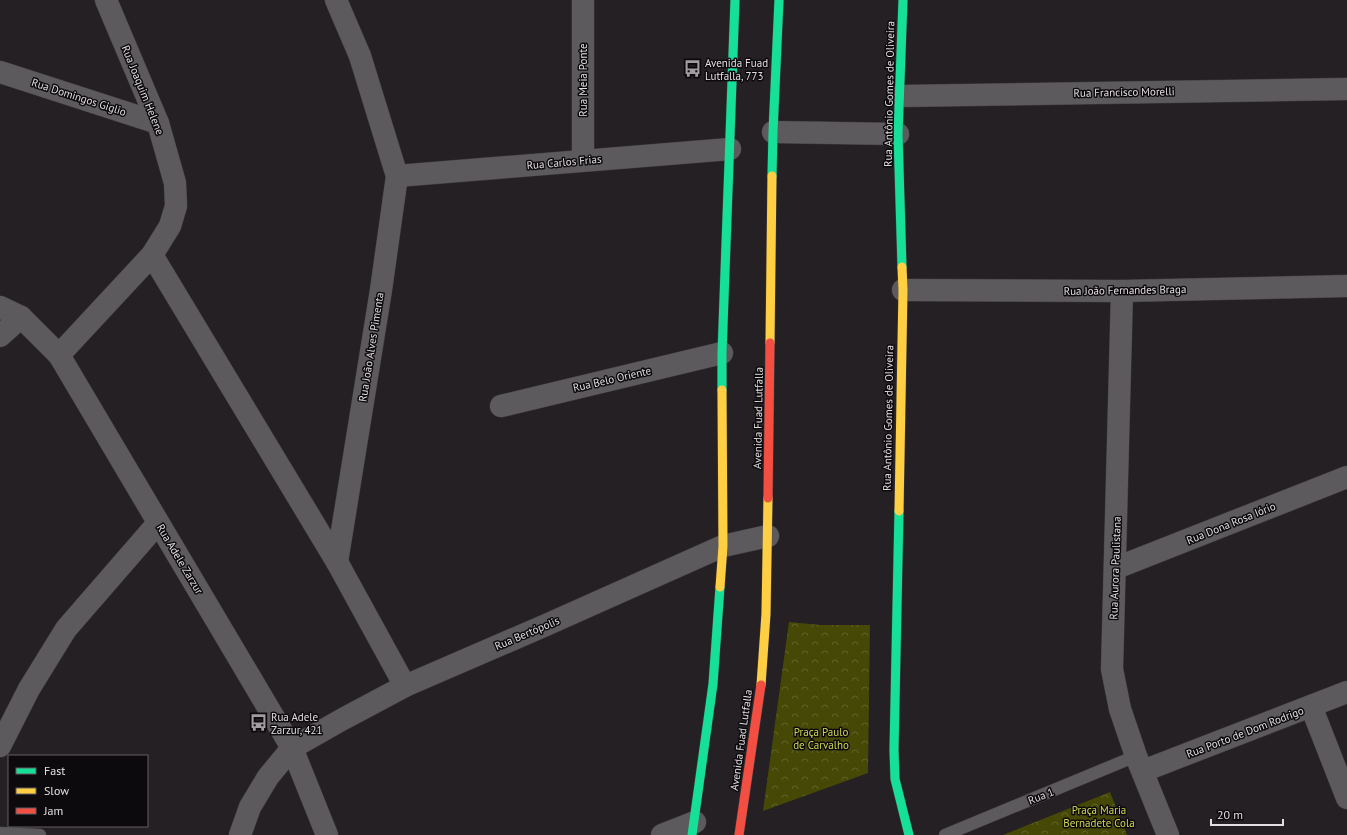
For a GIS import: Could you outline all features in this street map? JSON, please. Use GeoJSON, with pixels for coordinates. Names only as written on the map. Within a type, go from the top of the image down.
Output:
{"type":"FeatureCollection","features":[{"type":"Feature","properties":{"kind":"main road"},"geometry":{"type":"LineString","coordinates":[[694,828],[713,684],[723,546],[722,353],[735,0]]}},
{"type":"Feature","properties":{"kind":"main road","name":"Avenida Fuad Lutfalla"},"geometry":{"type":"LineString","coordinates":[[739,835],[761,686],[766,614],[773,132],[779,0]]}},
{"type":"Feature","properties":{"kind":"main road","name":"Rua Antônio Gomes de Oliveira"},"geometry":{"type":"LineString","coordinates":[[902,0],[898,134],[903,290],[894,750],[895,779],[909,835]]}},
{"type":"Feature","properties":{"kind":"street","name":"Rua Joaquim Helene"},"geometry":{"type":"LineString","coordinates":[[59,355],[152,255],[170,226],[176,206],[175,183],[158,122],[106,0]]}},
{"type":"Feature","properties":{"kind":"street","name":"Rua João Alves Pimenta"},"geometry":{"type":"LineString","coordinates":[[336,0],[360,56],[397,176],[381,290],[337,562]]}},
{"type":"Feature","properties":{"kind":"street","name":"Rua Meia Ponte"},"geometry":{"type":"LineString","coordinates":[[583,0],[583,160]]}},
{"type":"Feature","properties":{"kind":"street","name":"Rua Domingos Giglio"},"geometry":{"type":"LineString","coordinates":[[0,72],[158,122]]}},
{"type":"Feature","properties":{"kind":"street","name":"Rua Francisco Morelli"},"geometry":{"type":"LineString","coordinates":[[900,96],[1347,89]]}},
{"type":"Feature","properties":{"kind":"street"},"geometry":{"type":"LineString","coordinates":[[773,132],[898,134]]}},
{"type":"Feature","properties":{"kind":"street","name":"Rua Carlos Frias"},"geometry":{"type":"LineString","coordinates":[[397,176],[730,149]]}},
{"type":"Feature","properties":{"kind":"street"},"geometry":{"type":"LineString","coordinates":[[152,255],[337,562],[405,686]]}},
{"type":"Feature","properties":{"kind":"street","name":"Rua João Fernandes Braga"},"geometry":{"type":"LineString","coordinates":[[903,290],[1122,291],[1347,286]]}},
{"type":"Feature","properties":{"kind":"street","name":"Rua Aurora Paulistana"},"geometry":{"type":"LineString","coordinates":[[1122,291],[1116,568],[1112,669],[1120,709],[1139,764],[1168,835]]}},
{"type":"Feature","properties":{"kind":"street","name":"Rua Adele Zarzur"},"geometry":{"type":"LineString","coordinates":[[0,307],[20,317],[59,355],[292,748],[327,835]]}},
{"type":"Feature","properties":{"kind":"street"},"geometry":{"type":"LineString","coordinates":[[0,336],[20,317]]}},
{"type":"Feature","properties":{"kind":"street","name":"Rua Belo Oriente"},"geometry":{"type":"LineString","coordinates":[[501,406],[722,353]]}},
{"type":"Feature","properties":{"kind":"street","name":"Rua Dona Rosa Iório"},"geometry":{"type":"LineString","coordinates":[[1116,568],[1347,477]]}},
{"type":"Feature","properties":{"kind":"street"},"geometry":{"type":"LineString","coordinates":[[0,746],[29,689],[66,629],[158,523]]}},
{"type":"Feature","properties":{"kind":"street","name":"Rua Bertópolis"},"geometry":{"type":"LineString","coordinates":[[292,748],[405,686],[723,546],[768,536]]}},
{"type":"Feature","properties":{"kind":"street","name":"Rua Porto de Dom Rodrigo"},"geometry":{"type":"LineString","coordinates":[[1139,764],[1311,706],[1347,692]]}},
{"type":"Feature","properties":{"kind":"street"},"geometry":{"type":"LineString","coordinates":[[1311,706],[1347,798]]}},
{"type":"Feature","properties":{"kind":"street"},"geometry":{"type":"LineString","coordinates":[[240,835],[250,807],[268,777],[292,748]]}},
{"type":"Feature","properties":{"kind":"street"},"geometry":{"type":"LineString","coordinates":[[662,835],[694,828]]}},
{"type":"Feature","properties":{"kind":"lane","name":"Rua 1"},"geometry":{"type":"LineString","coordinates":[[945,835],[1139,764]]}},
{"type":"Feature","properties":{"kind":"lane"},"geometry":{"type":"LineString","coordinates":[[0,833],[40,835]]}},
{"type":"Feature","properties":{"kind":"green space","name":"Praça Paulo de Carvalho"},"geometry":{"type":"Polygon","coordinates":[[[789,622],[821,625],[870,625],[868,773],[763,811],[789,622]]]}},
{"type":"Feature","properties":{"kind":"green space","name":"Praça Maria Bernadete Cola"},"geometry":{"type":"Polygon","coordinates":[[[1110,792],[1127,835],[1003,835],[1110,792]]]}},
{"type":"Feature","properties":{"kind":"traffic: fast"},"geometry":{"type":"LineString","coordinates":[[722,390],[722,353],[735,0]]}},
{"type":"Feature","properties":{"kind":"traffic: fast"},"geometry":{"type":"LineString","coordinates":[[772,176],[779,0]]}},
{"type":"Feature","properties":{"kind":"traffic: fast"},"geometry":{"type":"LineString","coordinates":[[902,267],[898,134],[903,0]]}},
{"type":"Feature","properties":{"kind":"traffic: fast"},"geometry":{"type":"LineString","coordinates":[[899,511],[894,750],[895,779],[909,835]]}},
{"type":"Feature","properties":{"kind":"traffic: fast"},"geometry":{"type":"LineString","coordinates":[[692,835],[713,684],[720,587]]}},
{"type":"Feature","properties":{"kind":"traffic: slow"},"geometry":{"type":"LineString","coordinates":[[770,343],[772,176]]}},
{"type":"Feature","properties":{"kind":"traffic: slow"},"geometry":{"type":"LineString","coordinates":[[899,511],[903,290],[902,267]]}},
{"type":"Feature","properties":{"kind":"traffic: slow"},"geometry":{"type":"LineString","coordinates":[[720,587],[723,546],[722,390]]}},
{"type":"Feature","properties":{"kind":"traffic: slow"},"geometry":{"type":"LineString","coordinates":[[761,685],[766,614],[768,498]]}},
{"type":"Feature","properties":{"kind":"traffic: jam"},"geometry":{"type":"LineString","coordinates":[[768,498],[770,343]]}},
{"type":"Feature","properties":{"kind":"traffic: jam"},"geometry":{"type":"LineString","coordinates":[[739,835],[761,685]]}},
{"type":"Feature","properties":{"kind":"place","name":"Avenida Fuad Lutfalla, 773"},"geometry":{"type":"Point","coordinates":[692,69]}},
{"type":"Feature","properties":{"kind":"place","name":"Rua Adele Zarzur, 421"},"geometry":{"type":"Point","coordinates":[258,723]}}]}
